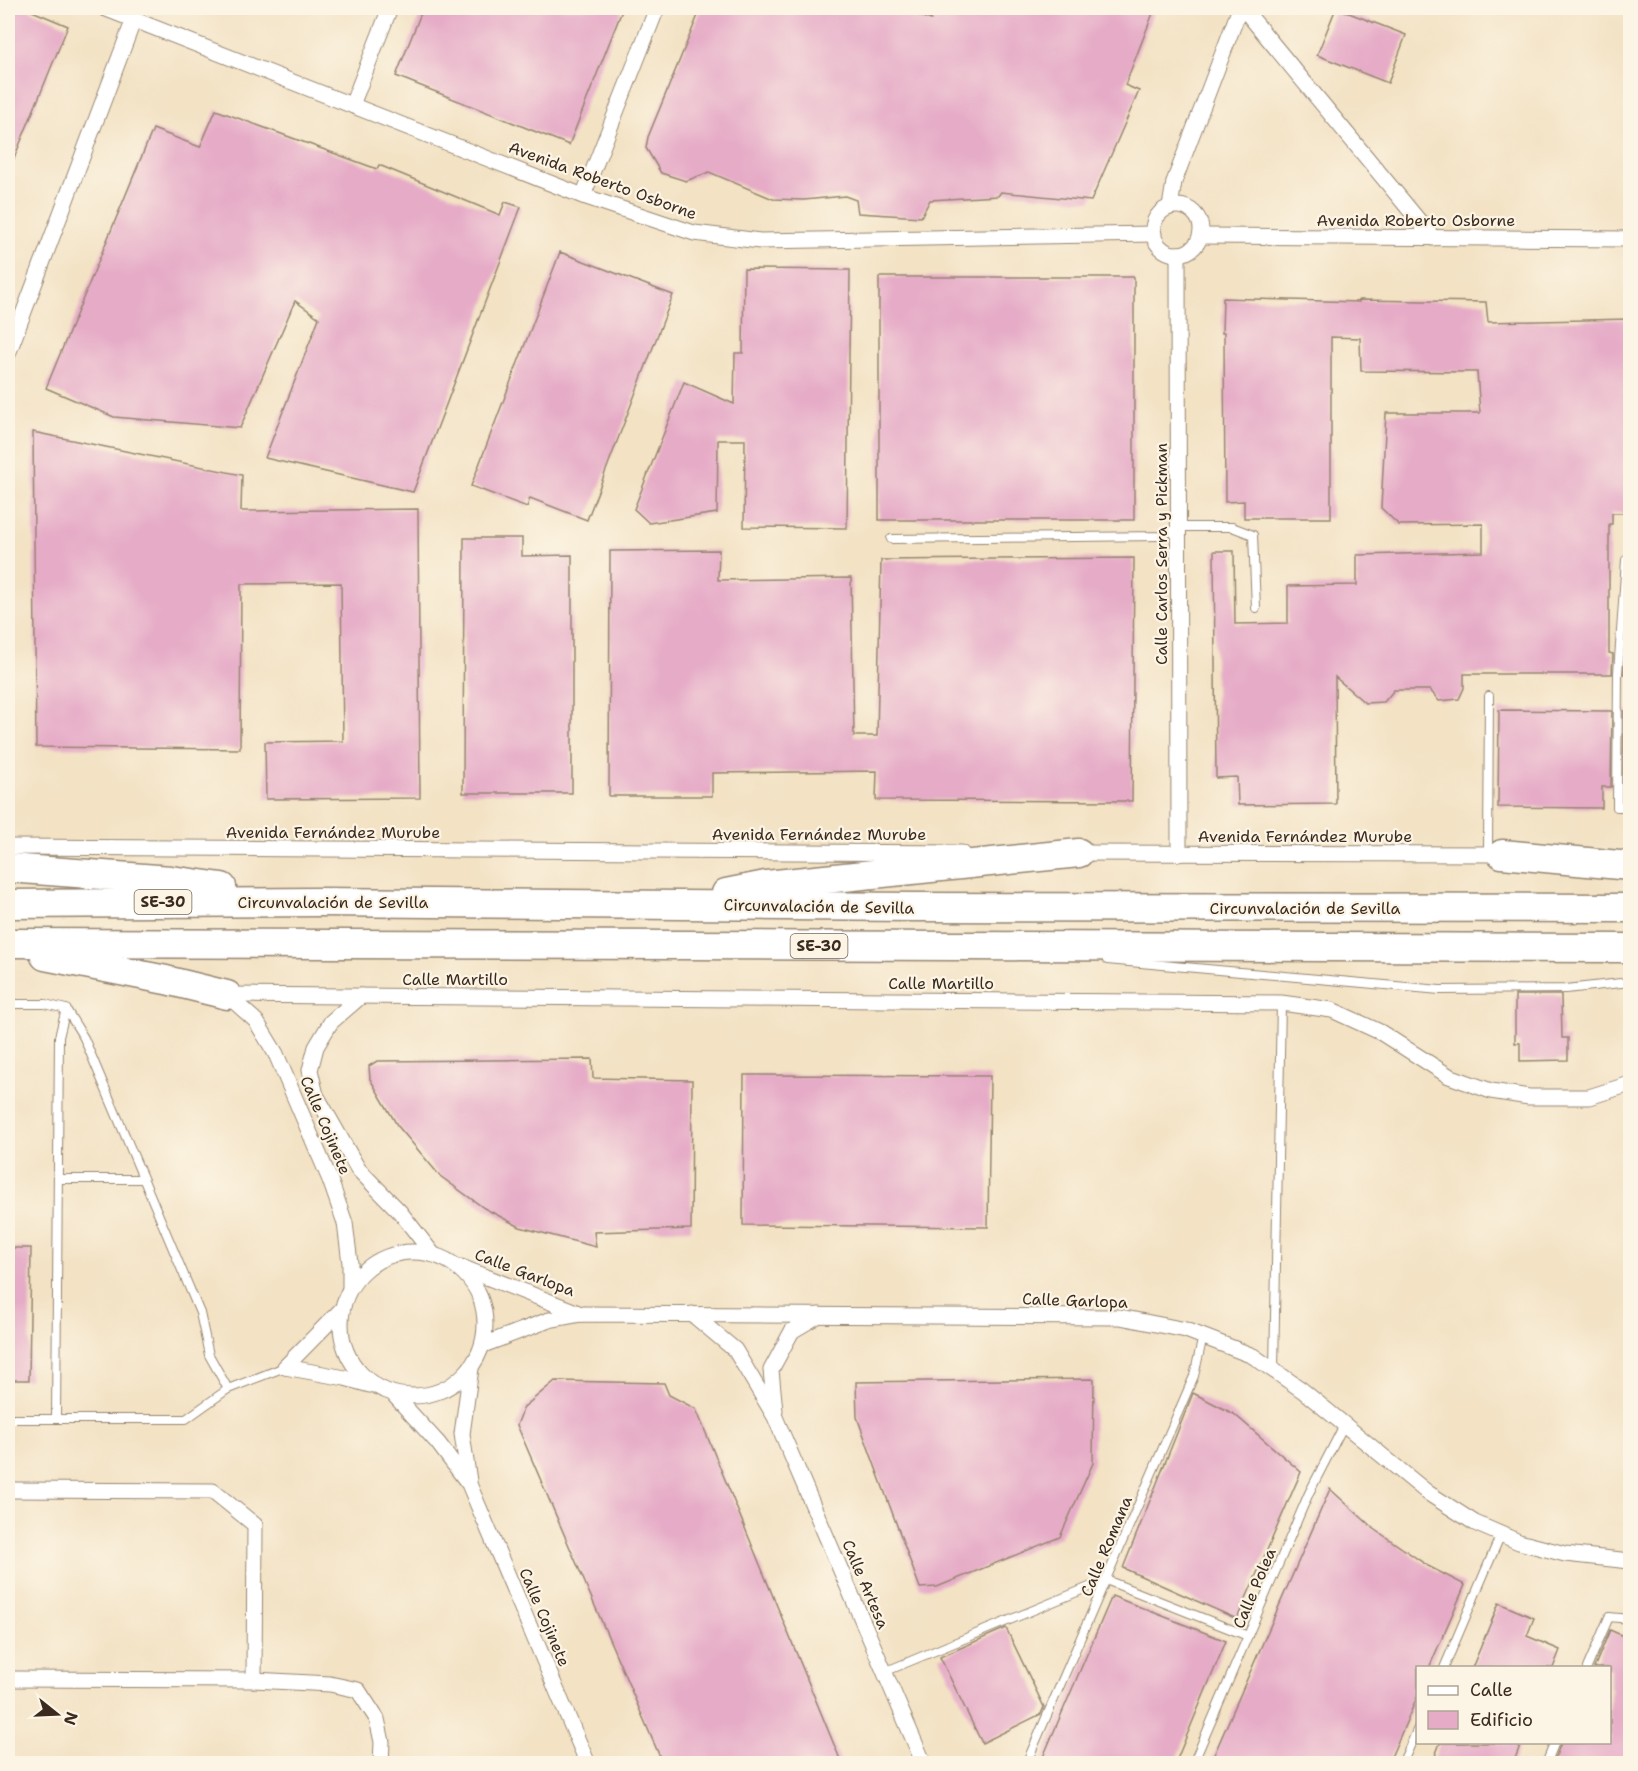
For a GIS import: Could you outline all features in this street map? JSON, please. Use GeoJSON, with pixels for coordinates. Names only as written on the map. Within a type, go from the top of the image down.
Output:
{"type":"FeatureCollection","features":[{"type":"Feature","properties":{"kind":"highway"},"geometry":{"type":"LineString","coordinates":[[665,904],[766,885],[1079,854]]}},
{"type":"Feature","properties":{"kind":"highway"},"geometry":{"type":"LineString","coordinates":[[1495,854],[1630,866]]}},
{"type":"Feature","properties":{"kind":"highway"},"geometry":{"type":"LineString","coordinates":[[8,868],[171,880],[320,902]]}},
{"type":"Feature","properties":{"kind":"highway","name":"Circunvalación de Sevilla"},"geometry":{"type":"LineString","coordinates":[[8,903],[320,902],[915,908],[1630,908]]}},
{"type":"Feature","properties":{"kind":"highway","name":"SE-30"},"geometry":{"type":"LineString","coordinates":[[8,943],[1630,948]]}},
{"type":"Feature","properties":{"kind":"highway"},"geometry":{"type":"LineString","coordinates":[[8,948],[166,980],[227,995]]}},
{"type":"Feature","properties":{"kind":"street","name":"Avenida Roberto Osborne"},"geometry":{"type":"LineString","coordinates":[[104,8],[583,196],[694,233],[759,241],[1154,234]]}},
{"type":"Feature","properties":{"kind":"street"},"geometry":{"type":"LineString","coordinates":[[352,105],[390,8]]}},
{"type":"Feature","properties":{"kind":"street"},"geometry":{"type":"LineString","coordinates":[[583,196],[657,8]]}},
{"type":"Feature","properties":{"kind":"street"},"geometry":{"type":"LineString","coordinates":[[1170,207],[1174,182],[1241,8],[1433,238]]}},
{"type":"Feature","properties":{"kind":"street"},"geometry":{"type":"LineString","coordinates":[[8,354],[134,20]]}},
{"type":"Feature","properties":{"kind":"street"},"geometry":{"type":"LineString","coordinates":[[1170,207],[1184,207],[1191,210],[1200,222],[1200,236],[1192,249],[1178,254],[1160,246],[1154,234],[1156,221],[1170,207]]}},
{"type":"Feature","properties":{"kind":"street","name":"Avenida Roberto Osborne"},"geometry":{"type":"LineString","coordinates":[[1200,236],[1630,239]]}},
{"type":"Feature","properties":{"kind":"street","name":"Calle Carlos Serra y Pickman"},"geometry":{"type":"LineString","coordinates":[[1178,254],[1179,854]]}},
{"type":"Feature","properties":{"kind":"street","name":"Avenida Fernández Murube"},"geometry":{"type":"LineString","coordinates":[[8,847],[1079,854],[1630,854]]}},
{"type":"Feature","properties":{"kind":"street","name":"Calle Martillo"},"geometry":{"type":"LineString","coordinates":[[227,995],[1281,1004],[1332,1010],[1380,1032],[1449,1076],[1491,1091],[1529,1097],[1589,1097],[1630,1084]]}},
{"type":"Feature","properties":{"kind":"street","name":"Calle Cojinete"},"geometry":{"type":"LineString","coordinates":[[227,995],[256,1021],[276,1054],[290,1085],[330,1180],[345,1223],[350,1263],[350,1286]]}},
{"type":"Feature","properties":{"kind":"street","name":"Calle Cojinete"},"geometry":{"type":"LineString","coordinates":[[361,996],[331,1022],[316,1047],[310,1070],[316,1095],[358,1169],[399,1212],[432,1253]]}},
{"type":"Feature","properties":{"kind":"street"},"geometry":{"type":"LineString","coordinates":[[285,1367],[372,1385],[395,1396],[420,1397],[445,1390],[471,1368],[483,1346],[486,1320],[473,1282],[455,1264],[432,1253],[407,1251],[389,1255],[367,1267],[350,1286],[341,1310],[340,1337],[349,1361],[372,1385]]}},
{"type":"Feature","properties":{"kind":"street","name":"Calle Garlopa"},"geometry":{"type":"LineString","coordinates":[[455,1264],[581,1314]]}},
{"type":"Feature","properties":{"kind":"street"},"geometry":{"type":"LineString","coordinates":[[285,1367],[341,1310]]}},
{"type":"Feature","properties":{"kind":"street","name":"Calle Garlopa"},"geometry":{"type":"LineString","coordinates":[[483,1346],[549,1320],[581,1314],[1120,1317],[1186,1330],[1253,1356],[1302,1390],[1428,1493],[1475,1523],[1519,1542],[1565,1554],[1630,1561]]}},
{"type":"Feature","properties":{"kind":"street","name":"Calle Artesa"},"geometry":{"type":"LineString","coordinates":[[692,1314],[735,1350],[775,1418],[924,1764]]}},
{"type":"Feature","properties":{"kind":"street","name":"Calle Artesa"},"geometry":{"type":"LineString","coordinates":[[775,1418],[771,1370],[792,1331],[820,1315]]}},
{"type":"Feature","properties":{"kind":"street","name":"Calle Cojinete"},"geometry":{"type":"LineString","coordinates":[[469,1484],[462,1434],[471,1368]]}},
{"type":"Feature","properties":{"kind":"street","name":"Calle Cojinete"},"geometry":{"type":"LineString","coordinates":[[395,1396],[438,1443],[469,1484],[588,1764]]}},
{"type":"Feature","properties":{"kind":"street"},"geometry":{"type":"LineString","coordinates":[[8,1490],[213,1491],[255,1525],[254,1680]]}},
{"type":"Feature","properties":{"kind":"street","name":"Calle Garlopa"},"geometry":{"type":"LineString","coordinates":[[1607,1558],[1630,1556]]}},
{"type":"Feature","properties":{"kind":"street"},"geometry":{"type":"LineString","coordinates":[[8,1679],[254,1680],[330,1684],[358,1690],[377,1719],[382,1742],[381,1764]]}},
{"type":"Feature","properties":{"kind":"lane"},"geometry":{"type":"LineString","coordinates":[[891,540],[1161,536],[1179,527],[1232,527],[1253,535],[1256,608]]}},
{"type":"Feature","properties":{"kind":"lane"},"geometry":{"type":"LineString","coordinates":[[1626,560],[1618,673],[1617,807],[1630,807]]}},
{"type":"Feature","properties":{"kind":"lane"},"geometry":{"type":"LineString","coordinates":[[1489,696],[1495,854]]}},
{"type":"Feature","properties":{"kind":"lane"},"geometry":{"type":"LineString","coordinates":[[999,946],[1068,955]]}},
{"type":"Feature","properties":{"kind":"lane"},"geometry":{"type":"LineString","coordinates":[[1103,959],[1440,990],[1566,988],[1630,982]]}},
{"type":"Feature","properties":{"kind":"lane"},"geometry":{"type":"LineString","coordinates":[[8,1004],[45,1004],[66,1009],[84,1038],[200,1313],[209,1355],[228,1389]]}},
{"type":"Feature","properties":{"kind":"lane"},"geometry":{"type":"LineString","coordinates":[[1274,1371],[1281,1004]]}},
{"type":"Feature","properties":{"kind":"lane"},"geometry":{"type":"LineString","coordinates":[[56,1419],[59,1037],[66,1009]]}},
{"type":"Feature","properties":{"kind":"lane"},"geometry":{"type":"LineString","coordinates":[[59,1179],[143,1179]]}},
{"type":"Feature","properties":{"kind":"lane","name":"Calle Romana"},"geometry":{"type":"LineString","coordinates":[[1026,1764],[1194,1376],[1203,1336]]}},
{"type":"Feature","properties":{"kind":"lane"},"geometry":{"type":"LineString","coordinates":[[8,1419],[186,1419],[228,1389],[285,1367]]}},
{"type":"Feature","properties":{"kind":"lane","name":"Calle Polea"},"geometry":{"type":"LineString","coordinates":[[1193,1764],[1309,1493],[1344,1425]]}},
{"type":"Feature","properties":{"kind":"lane"},"geometry":{"type":"LineString","coordinates":[[1445,1666],[1501,1534]]}},
{"type":"Feature","properties":{"kind":"lane"},"geometry":{"type":"LineString","coordinates":[[884,1672],[1106,1580],[1248,1636]]}},
{"type":"Feature","properties":{"kind":"lane"},"geometry":{"type":"LineString","coordinates":[[1588,1666],[1609,1617],[1630,1619]]}},
{"type":"Feature","properties":{"kind":"lane"},"geometry":{"type":"LineString","coordinates":[[1402,1764],[1416,1732]]}},
{"type":"Feature","properties":{"kind":"lane"},"geometry":{"type":"LineString","coordinates":[[1546,1764],[1555,1744]]}},
{"type":"Feature","properties":{"kind":"building"},"geometry":{"type":"Polygon","coordinates":[[[8,8],[25,8],[68,26],[8,173],[8,8]]]}},
{"type":"Feature","properties":{"kind":"building"},"geometry":{"type":"Polygon","coordinates":[[[423,8],[623,8],[569,145],[396,76],[423,8]]]}},
{"type":"Feature","properties":{"kind":"building"},"geometry":{"type":"Polygon","coordinates":[[[701,8],[899,8],[931,20],[936,8],[1155,8],[1125,85],[1139,91],[1091,201],[1001,192],[998,196],[930,200],[921,217],[858,213],[856,200],[845,196],[804,200],[773,199],[709,172],[686,181],[661,173],[646,148],[648,137],[701,8]]]}},
{"type":"Feature","properties":{"kind":"building"},"geometry":{"type":"Polygon","coordinates":[[[1336,8],[1406,35],[1388,83],[1317,55],[1336,8]]]}},
{"type":"Feature","properties":{"kind":"building"},"geometry":{"type":"Polygon","coordinates":[[[216,110],[377,169],[379,165],[500,215],[505,202],[521,207],[413,492],[265,458],[319,318],[295,301],[240,428],[114,417],[46,388],[153,129],[200,147],[216,110]]]}},
{"type":"Feature","properties":{"kind":"building"},"geometry":{"type":"Polygon","coordinates":[[[560,252],[673,295],[587,520],[530,498],[527,507],[471,486],[560,252]]]}},
{"type":"Feature","properties":{"kind":"building"},"geometry":{"type":"Polygon","coordinates":[[[744,269],[850,270],[847,528],[744,527],[745,440],[718,440],[717,513],[649,523],[634,509],[684,382],[734,404],[735,353],[743,353],[744,269]]]}},
{"type":"Feature","properties":{"kind":"building"},"geometry":{"type":"Polygon","coordinates":[[[879,277],[1134,277],[1134,520],[879,520],[879,277]]]}},
{"type":"Feature","properties":{"kind":"building"},"geometry":{"type":"Polygon","coordinates":[[[1223,298],[1359,302],[1359,300],[1486,302],[1488,322],[1630,319],[1630,513],[1612,513],[1612,524],[1609,524],[1609,653],[1613,654],[1612,674],[1464,674],[1464,688],[1459,699],[1439,701],[1430,690],[1394,690],[1384,702],[1365,703],[1335,677],[1336,804],[1238,805],[1237,777],[1216,778],[1214,551],[1234,551],[1235,624],[1288,623],[1288,586],[1357,585],[1357,555],[1483,552],[1483,524],[1399,525],[1381,508],[1386,413],[1480,413],[1477,372],[1361,371],[1360,338],[1331,337],[1331,518],[1244,518],[1244,501],[1225,502],[1223,298]]]}},
{"type":"Feature","properties":{"kind":"building"},"geometry":{"type":"Polygon","coordinates":[[[33,432],[242,475],[241,511],[418,509],[420,798],[266,799],[265,742],[343,741],[341,583],[241,584],[240,749],[36,747],[33,432]]]}},
{"type":"Feature","properties":{"kind":"building"},"geometry":{"type":"Polygon","coordinates":[[[464,538],[522,538],[522,556],[572,555],[572,793],[463,793],[464,538]]]}},
{"type":"Feature","properties":{"kind":"building"},"geometry":{"type":"Polygon","coordinates":[[[719,550],[718,580],[851,578],[854,736],[877,736],[881,560],[1134,558],[1132,801],[876,800],[877,771],[712,773],[712,796],[609,796],[610,551],[719,550]]]}},
{"type":"Feature","properties":{"kind":"building"},"geometry":{"type":"Polygon","coordinates":[[[1625,654],[1630,654],[1630,674],[1624,674],[1625,654]]]}},
{"type":"Feature","properties":{"kind":"building"},"geometry":{"type":"Polygon","coordinates":[[[1499,710],[1612,711],[1611,787],[1602,787],[1602,808],[1498,807],[1499,710]]]}},
{"type":"Feature","properties":{"kind":"building"},"geometry":{"type":"Polygon","coordinates":[[[1624,711],[1630,711],[1630,787],[1623,787],[1624,711]]]}},
{"type":"Feature","properties":{"kind":"building"},"geometry":{"type":"Polygon","coordinates":[[[1515,995],[1561,995],[1562,1038],[1568,1038],[1568,1060],[1520,1061],[1520,1043],[1515,1043],[1515,995]]]}},
{"type":"Feature","properties":{"kind":"building"},"geometry":{"type":"Polygon","coordinates":[[[592,1059],[593,1078],[692,1080],[691,1229],[594,1232],[596,1247],[520,1227],[484,1208],[440,1176],[397,1125],[370,1079],[369,1066],[377,1061],[592,1059]]]}},
{"type":"Feature","properties":{"kind":"building"},"geometry":{"type":"Polygon","coordinates":[[[744,1075],[990,1076],[988,1227],[743,1225],[744,1075]]]}},
{"type":"Feature","properties":{"kind":"building"},"geometry":{"type":"Polygon","coordinates":[[[8,1248],[31,1248],[29,1380],[8,1380],[8,1248]]]}},
{"type":"Feature","properties":{"kind":"building"},"geometry":{"type":"Polygon","coordinates":[[[1094,1379],[1093,1463],[1060,1537],[937,1587],[920,1588],[857,1417],[856,1382],[1094,1379]]]}},
{"type":"Feature","properties":{"kind":"building"},"geometry":{"type":"Polygon","coordinates":[[[555,1381],[664,1383],[669,1395],[696,1409],[842,1764],[663,1764],[517,1425],[524,1407],[555,1381]]]}},
{"type":"Feature","properties":{"kind":"building"},"geometry":{"type":"Polygon","coordinates":[[[1193,1393],[1234,1414],[1301,1472],[1237,1619],[1123,1568],[1193,1393]]]}},
{"type":"Feature","properties":{"kind":"building"},"geometry":{"type":"Polygon","coordinates":[[[1330,1489],[1373,1528],[1428,1566],[1465,1585],[1430,1666],[1416,1666],[1416,1700],[1388,1764],[1210,1764],[1330,1489]]]}},
{"type":"Feature","properties":{"kind":"building"},"geometry":{"type":"Polygon","coordinates":[[[1112,1596],[1226,1641],[1175,1764],[1040,1764],[1112,1596]]]}},
{"type":"Feature","properties":{"kind":"building"},"geometry":{"type":"Polygon","coordinates":[[[1499,1603],[1534,1618],[1527,1636],[1560,1650],[1554,1666],[1473,1666],[1499,1603]]]}},
{"type":"Feature","properties":{"kind":"building"},"geometry":{"type":"Polygon","coordinates":[[[1006,1628],[1044,1707],[1041,1714],[982,1743],[940,1657],[1006,1628]]]}},
{"type":"Feature","properties":{"kind":"building"},"geometry":{"type":"Polygon","coordinates":[[[1610,1630],[1630,1639],[1630,1764],[1553,1764],[1561,1744],[1611,1744],[1611,1666],[1595,1666],[1610,1630]]]}},
{"type":"Feature","properties":{"kind":"building"},"geometry":{"type":"Polygon","coordinates":[[[1440,1744],[1521,1744],[1513,1764],[1432,1764],[1440,1744]]]}}]}
